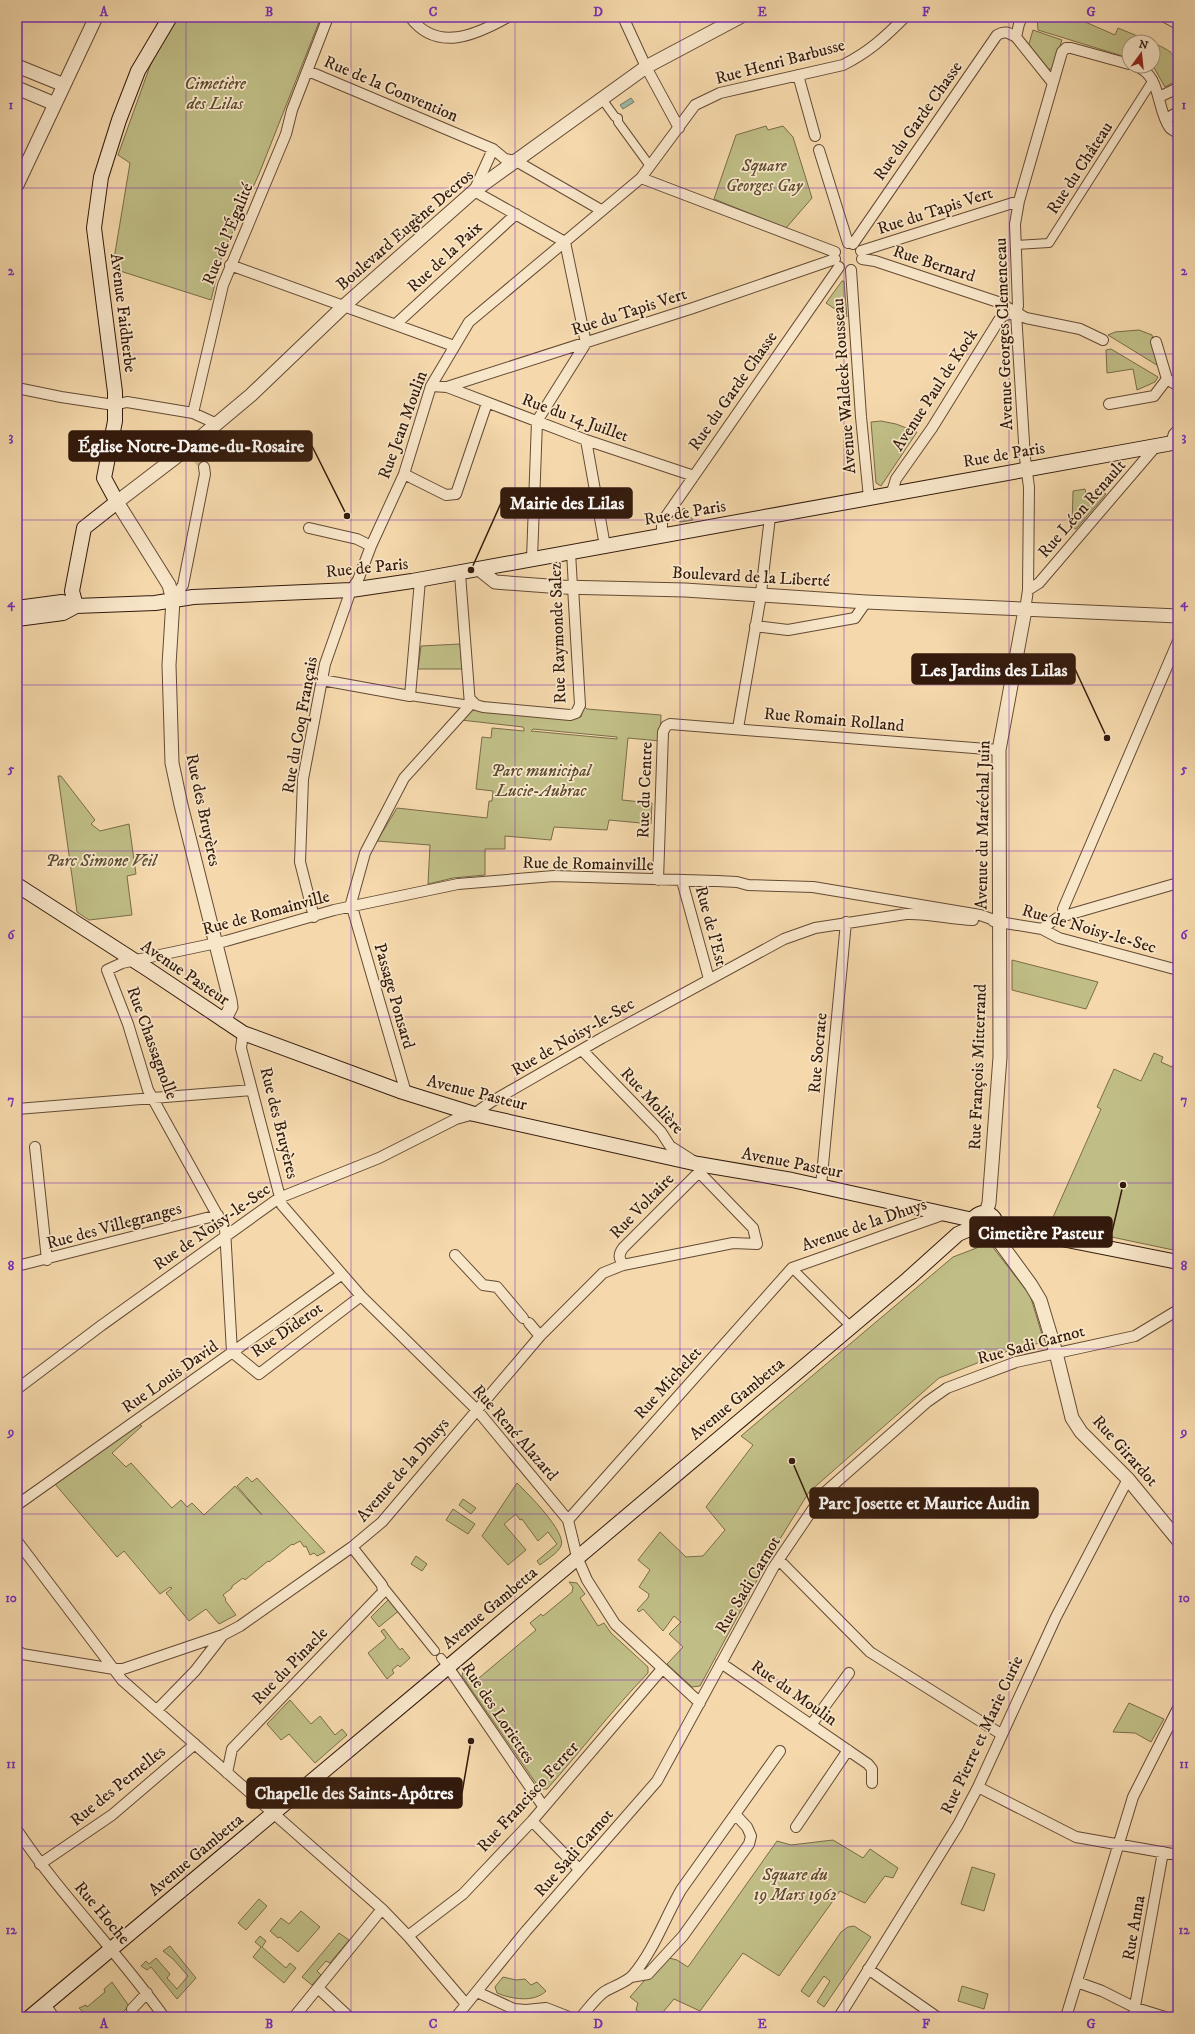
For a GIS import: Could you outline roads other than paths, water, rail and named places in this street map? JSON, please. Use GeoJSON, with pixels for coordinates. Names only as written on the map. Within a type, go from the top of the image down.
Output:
{"type":"FeatureCollection","features":[{"type":"Feature","properties":{"kind":"main road","name":"Avenue Faidherbe"},"geometry":{"type":"LineString","coordinates":[[117,502],[104,478],[115,421],[114,389],[94,228],[101,177],[108,152],[138,71],[170,17]]}},
{"type":"Feature","properties":{"kind":"main road","name":"Rue de Paris"},"geometry":{"type":"LineString","coordinates":[[17,608],[62,602],[76,606],[155,603],[193,597],[351,590],[420,580],[460,574],[532,559],[1157,446],[1176,439]]}},
{"type":"Feature","properties":{"kind":"main road"},"geometry":{"type":"LineString","coordinates":[[76,606],[72,591],[84,528],[117,502]]}},
{"type":"Feature","properties":{"kind":"main road","name":"Rue de Paris"},"geometry":{"type":"LineString","coordinates":[[17,619],[63,613],[76,606]]}},
{"type":"Feature","properties":{"kind":"main road","name":"Avenue Pasteur"},"geometry":{"type":"LineString","coordinates":[[17,885],[243,1033],[406,1093],[474,1114],[698,1168],[821,1186],[947,1213],[973,1224]]}},
{"type":"Feature","properties":{"kind":"main road"},"geometry":{"type":"LineString","coordinates":[[994,1229],[994,1219],[986,1213],[978,1214],[973,1224],[976,1233],[983,1236],[994,1229],[1178,1262]]}},
{"type":"Feature","properties":{"kind":"main road","name":"Avenue Gambetta"},"geometry":{"type":"LineString","coordinates":[[30,2017],[274,1813],[441,1659],[577,1557],[850,1326],[908,1279],[958,1234],[973,1224]]}},
{"type":"Feature","properties":{"kind":"street"},"geometry":{"type":"LineString","coordinates":[[17,185],[96,17]]}},
{"type":"Feature","properties":{"kind":"street","name":"Rue de la Convention"},"geometry":{"type":"LineString","coordinates":[[328,17],[308,71],[493,148],[505,159],[516,161],[601,210]]}},
{"type":"Feature","properties":{"kind":"street"},"geometry":{"type":"LineString","coordinates":[[410,17],[423,30],[435,36],[446,39],[462,37],[508,17]]}},
{"type":"Feature","properties":{"kind":"street"},"geometry":{"type":"LineString","coordinates":[[623,17],[646,67],[679,128]]}},
{"type":"Feature","properties":{"kind":"street","name":"Boulevard Eugène Decros"},"geometry":{"type":"LineString","coordinates":[[117,502],[193,451],[217,424],[251,395],[345,305],[474,191],[646,67],[740,17]]}},
{"type":"Feature","properties":{"kind":"street","name":"Rue Henri Barbusse"},"geometry":{"type":"LineString","coordinates":[[565,242],[601,210],[641,178],[695,106],[720,93],[843,65],[859,57],[879,43],[905,17]]}},
{"type":"Feature","properties":{"kind":"street"},"geometry":{"type":"LineString","coordinates":[[1165,17],[1178,24]]}},
{"type":"Feature","properties":{"kind":"street"},"geometry":{"type":"LineString","coordinates":[[1021,20],[1016,37],[1052,82]]}},
{"type":"Feature","properties":{"kind":"street","name":"Rue du Garde Chasse"},"geometry":{"type":"LineString","coordinates":[[850,243],[997,35],[1002,32],[1006,32],[1016,37]]}},
{"type":"Feature","properties":{"kind":"street","name":"Avenue Georges Clemenceau"},"geometry":{"type":"LineString","coordinates":[[1025,610],[1028,590],[1028,487],[1016,313],[1018,306],[1015,224],[1052,82],[1062,52],[1066,48],[1071,48],[1121,62]]}},
{"type":"Feature","properties":{"kind":"street"},"geometry":{"type":"LineString","coordinates":[[17,66],[64,84]]}},
{"type":"Feature","properties":{"kind":"street","name":"Rue de l'Égalité"},"geometry":{"type":"LineString","coordinates":[[193,413],[223,285],[230,265],[268,178],[308,71]]}},
{"type":"Feature","properties":{"kind":"street"},"geometry":{"type":"LineString","coordinates":[[1147,74],[1153,80],[1170,127],[1178,134]]}},
{"type":"Feature","properties":{"kind":"street"},"geometry":{"type":"LineString","coordinates":[[798,75],[815,136]]}},
{"type":"Feature","properties":{"kind":"street","name":"Rue du Château"},"geometry":{"type":"LineString","coordinates":[[1015,245],[1049,243],[1153,80]]}},
{"type":"Feature","properties":{"kind":"street"},"geometry":{"type":"LineString","coordinates":[[17,88],[55,104]]}},
{"type":"Feature","properties":{"kind":"street"},"geometry":{"type":"LineString","coordinates":[[1159,97],[1178,88]]}},
{"type":"Feature","properties":{"kind":"street"},"geometry":{"type":"LineString","coordinates":[[602,99],[650,166]]}},
{"type":"Feature","properties":{"kind":"street"},"geometry":{"type":"LineString","coordinates":[[1166,119],[1178,112]]}},
{"type":"Feature","properties":{"kind":"street"},"geometry":{"type":"LineString","coordinates":[[493,148],[474,191],[565,242],[586,343],[537,422],[532,559]]}},
{"type":"Feature","properties":{"kind":"street"},"geometry":{"type":"LineString","coordinates":[[641,178],[836,259],[851,270],[858,267],[862,255],[850,243],[819,150]]}},
{"type":"Feature","properties":{"kind":"street","name":"Rue du Tapis Vert"},"geometry":{"type":"LineString","coordinates":[[862,255],[1020,201]]}},
{"type":"Feature","properties":{"kind":"street","name":"Rue de la Paix"},"geometry":{"type":"LineString","coordinates":[[396,324],[516,214]]}},
{"type":"Feature","properties":{"kind":"street","name":"Rue Jean Moulin"},"geometry":{"type":"LineString","coordinates":[[351,590],[358,580],[371,546],[404,474],[431,386],[454,346],[469,322],[565,242]]}},
{"type":"Feature","properties":{"kind":"street"},"geometry":{"type":"LineString","coordinates":[[836,259],[838,248],[850,243]]}},
{"type":"Feature","properties":{"kind":"street","name":"Rue Bernard"},"geometry":{"type":"LineString","coordinates":[[862,255],[875,261],[998,302],[1026,318],[1080,329],[1103,340]]}},
{"type":"Feature","properties":{"kind":"street","name":"Rue du Garde Chasse"},"geometry":{"type":"LineString","coordinates":[[662,536],[662,522],[694,476],[836,259]]}},
{"type":"Feature","properties":{"kind":"street","name":"Rue du Tapis Vert"},"geometry":{"type":"LineString","coordinates":[[431,386],[447,387],[586,343],[836,259]]}},
{"type":"Feature","properties":{"kind":"street"},"geometry":{"type":"LineString","coordinates":[[230,265],[345,305],[454,346]]}},
{"type":"Feature","properties":{"kind":"street","name":"Avenue Waldeck Rousseau"},"geometry":{"type":"LineString","coordinates":[[851,270],[863,438],[869,498]]}},
{"type":"Feature","properties":{"kind":"street","name":"Avenue Paul de Kock"},"geometry":{"type":"LineString","coordinates":[[891,495],[896,479],[932,428],[999,320],[1004,315],[1016,313]]}},
{"type":"Feature","properties":{"kind":"street"},"geometry":{"type":"LineString","coordinates":[[1156,342],[1166,378],[1178,386]]}},
{"type":"Feature","properties":{"kind":"street"},"geometry":{"type":"LineString","coordinates":[[1108,404],[1154,396],[1166,378]]}},
{"type":"Feature","properties":{"kind":"street","name":"Rue du 14 Juillet"},"geometry":{"type":"LineString","coordinates":[[447,387],[586,440],[694,476]]}},
{"type":"Feature","properties":{"kind":"street"},"geometry":{"type":"LineString","coordinates":[[17,388],[61,397],[114,405],[127,402],[193,413],[217,424]]}},
{"type":"Feature","properties":{"kind":"street"},"geometry":{"type":"LineString","coordinates":[[404,474],[446,495],[456,494],[487,403]]}},
{"type":"Feature","properties":{"kind":"street"},"geometry":{"type":"LineString","coordinates":[[586,440],[605,546]]}},
{"type":"Feature","properties":{"kind":"street","name":"Rue Léon Renault"},"geometry":{"type":"LineString","coordinates":[[1028,590],[1039,583],[1157,446]]}},
{"type":"Feature","properties":{"kind":"street"},"geometry":{"type":"LineString","coordinates":[[173,600],[183,585],[191,553],[205,474],[204,467]]}},
{"type":"Feature","properties":{"kind":"street"},"geometry":{"type":"LineString","coordinates":[[117,502],[169,585],[173,600]]}},
{"type":"Feature","properties":{"kind":"street"},"geometry":{"type":"LineString","coordinates":[[738,728],[756,626],[770,517]]}},
{"type":"Feature","properties":{"kind":"street"},"geometry":{"type":"LineString","coordinates":[[308,528],[357,539],[371,546]]}},
{"type":"Feature","properties":{"kind":"street","name":"Rue Raymonde Salez"},"geometry":{"type":"LineString","coordinates":[[470,703],[483,707],[570,715],[576,713],[580,705],[571,552]]}},
{"type":"Feature","properties":{"kind":"street","name":"Boulevard de la Liberté"},"geometry":{"type":"LineString","coordinates":[[480,570],[495,582],[573,587],[685,590],[760,596],[1025,610],[1178,616]]}},
{"type":"Feature","properties":{"kind":"street"},"geometry":{"type":"LineString","coordinates":[[351,907],[365,853],[404,778],[470,703],[460,574]]}},
{"type":"Feature","properties":{"kind":"street"},"geometry":{"type":"LineString","coordinates":[[410,696],[420,580]]}},
{"type":"Feature","properties":{"kind":"street","name":"Rue du Coq Français"},"geometry":{"type":"LineString","coordinates":[[314,917],[300,862],[303,779],[326,664],[351,590]]}},
{"type":"Feature","properties":{"kind":"street","name":"Rue des Bruyères"},"geometry":{"type":"LineString","coordinates":[[173,600],[169,665],[172,763],[231,1006],[224,1021]]}},
{"type":"Feature","properties":{"kind":"street"},"geometry":{"type":"LineString","coordinates":[[756,626],[788,630],[855,618],[866,602]]}},
{"type":"Feature","properties":{"kind":"street","name":"Avenue du Maréchal Juin"},"geometry":{"type":"LineString","coordinates":[[1000,922],[1000,750],[1025,610]]}},
{"type":"Feature","properties":{"kind":"street"},"geometry":{"type":"LineString","coordinates":[[1064,916],[1064,909],[1178,641]]}},
{"type":"Feature","properties":{"kind":"street"},"geometry":{"type":"LineString","coordinates":[[322,680],[410,696],[470,703]]}},
{"type":"Feature","properties":{"kind":"street","name":"Rue Romain Rolland"},"geometry":{"type":"LineString","coordinates":[[666,726],[675,723],[1000,750]]}},
{"type":"Feature","properties":{"kind":"street","name":"Rue du Centre"},"geometry":{"type":"LineString","coordinates":[[658,880],[663,732],[666,726]]}},
{"type":"Feature","properties":{"kind":"street","name":"Rue de Romainville"},"geometry":{"type":"LineString","coordinates":[[134,961],[216,943],[351,907],[472,882],[554,876],[717,881],[737,882],[748,885],[813,887],[896,900],[906,909],[980,915],[1000,922]]}},
{"type":"Feature","properties":{"kind":"street","name":"Rue de l'Est"},"geometry":{"type":"LineString","coordinates":[[682,881],[709,979]]}},
{"type":"Feature","properties":{"kind":"street"},"geometry":{"type":"LineString","coordinates":[[1042,929],[1057,918],[1178,883]]}},
{"type":"Feature","properties":{"kind":"street","name":"Passage Ponsard"},"geometry":{"type":"LineString","coordinates":[[351,907],[406,1093]]}},
{"type":"Feature","properties":{"kind":"street","name":"Rue de Noisy-le-Sec"},"geometry":{"type":"LineString","coordinates":[[17,1389],[279,1198],[379,1158],[456,1119],[474,1114],[485,1108],[491,1102],[582,1050],[784,939],[815,928],[906,909]]}},
{"type":"Feature","properties":{"kind":"street","name":"Rue Socrate"},"geometry":{"type":"LineString","coordinates":[[821,1186],[846,922]]}},
{"type":"Feature","properties":{"kind":"street","name":"Rue de Noisy-le-Sec"},"geometry":{"type":"LineString","coordinates":[[1000,922],[1042,929],[1059,938],[1178,970]]}},
{"type":"Feature","properties":{"kind":"street","name":"Rue François Mitterrand"},"geometry":{"type":"LineString","coordinates":[[986,1213],[989,1203],[1000,1056],[1000,922]]}},
{"type":"Feature","properties":{"kind":"street","name":"Rue Chassagnolle"},"geometry":{"type":"LineString","coordinates":[[134,961],[122,963],[107,970],[128,1024],[152,1098],[225,1229],[232,1352]]}},
{"type":"Feature","properties":{"kind":"street","name":"Rue des Bruyères"},"geometry":{"type":"LineString","coordinates":[[243,1033],[242,1048],[279,1198]]}},
{"type":"Feature","properties":{"kind":"street","name":"Rue Molière"},"geometry":{"type":"LineString","coordinates":[[582,1050],[661,1132],[670,1146],[698,1168],[753,1228],[757,1244]]}},
{"type":"Feature","properties":{"kind":"street"},"geometry":{"type":"LineString","coordinates":[[17,1109],[252,1090]]}},
{"type":"Feature","properties":{"kind":"street"},"geometry":{"type":"LineString","coordinates":[[35,1147],[47,1260]]}},
{"type":"Feature","properties":{"kind":"street","name":"Rue Voltaire"},"geometry":{"type":"LineString","coordinates":[[623,1265],[619,1253],[698,1168]]}},
{"type":"Feature","properties":{"kind":"street","name":"Rue René Alazard"},"geometry":{"type":"LineString","coordinates":[[279,1198],[282,1205],[341,1275],[477,1410],[568,1520],[577,1557],[587,1580],[615,1624],[700,1703]]}},
{"type":"Feature","properties":{"kind":"street","name":"Avenue de la Dhuys"},"geometry":{"type":"LineString","coordinates":[[792,1268],[947,1213]]}},
{"type":"Feature","properties":{"kind":"street","name":"Rue des Villegranges"},"geometry":{"type":"LineString","coordinates":[[17,1266],[47,1260],[218,1215]]}},
{"type":"Feature","properties":{"kind":"street"},"geometry":{"type":"LineString","coordinates":[[994,1229],[1040,1300],[1056,1353]]}},
{"type":"Feature","properties":{"kind":"street","name":"Avenue de la Dhuys"},"geometry":{"type":"LineString","coordinates":[[17,1650],[22,1654],[122,1669],[223,1635],[267,1608],[373,1531],[392,1512],[439,1452],[540,1336],[603,1273],[623,1265],[733,1243],[757,1244]]}},
{"type":"Feature","properties":{"kind":"street"},"geometry":{"type":"LineString","coordinates":[[455,1255],[483,1285],[497,1288],[540,1336]]}},
{"type":"Feature","properties":{"kind":"street"},"geometry":{"type":"LineString","coordinates":[[792,1268],[850,1326]]}},
{"type":"Feature","properties":{"kind":"street","name":"Rue Michelet"},"geometry":{"type":"LineString","coordinates":[[568,1520],[792,1268]]}},
{"type":"Feature","properties":{"kind":"street","name":"Rue Louis David"},"geometry":{"type":"LineString","coordinates":[[17,1505],[341,1275]]}},
{"type":"Feature","properties":{"kind":"street","name":"Rue Diderot"},"geometry":{"type":"LineString","coordinates":[[232,1352],[259,1374],[361,1296]]}},
{"type":"Feature","properties":{"kind":"street","name":"Rue Sadi Carnot"},"geometry":{"type":"LineString","coordinates":[[456,2017],[478,1992],[526,1931],[657,1781],[773,1568],[823,1494],[927,1402],[947,1388],[1016,1362],[1135,1336],[1178,1310]]}},
{"type":"Feature","properties":{"kind":"street","name":"Rue Girardot"},"geometry":{"type":"LineString","coordinates":[[1056,1353],[1072,1418],[1081,1432],[1128,1479],[1178,1540]]}},
{"type":"Feature","properties":{"kind":"street","name":"Rue Pierre et Marie Curie"},"geometry":{"type":"LineString","coordinates":[[839,2017],[958,1825],[978,1787],[1056,1617],[1128,1479]]}},
{"type":"Feature","properties":{"kind":"street"},"geometry":{"type":"LineString","coordinates":[[17,1541],[122,1680],[382,1909],[408,1936],[466,2004]]}},
{"type":"Feature","properties":{"kind":"street","name":"Rue des Loriettes"},"geometry":{"type":"LineString","coordinates":[[352,1547],[441,1659],[543,1806]]}},
{"type":"Feature","properties":{"kind":"street"},"geometry":{"type":"LineString","coordinates":[[779,1560],[870,1652],[1001,1734]]}},
{"type":"Feature","properties":{"kind":"street","name":"Rue du Pinacle"},"geometry":{"type":"LineString","coordinates":[[227,1773],[232,1749],[379,1597],[383,1590],[382,1585]]}},
{"type":"Feature","properties":{"kind":"street"},"geometry":{"type":"LineString","coordinates":[[157,1710],[195,1671],[223,1635]]}},
{"type":"Feature","properties":{"kind":"street","name":"Rue du Moulin"},"geometry":{"type":"LineString","coordinates":[[721,1662],[868,1764],[872,1770],[872,1783]]}},
{"type":"Feature","properties":{"kind":"street","name":"Rue Francisco Ferrer"},"geometry":{"type":"LineString","coordinates":[[408,1936],[462,1894],[532,1821],[543,1806],[662,1669]]}},
{"type":"Feature","properties":{"kind":"street"},"geometry":{"type":"LineString","coordinates":[[811,1725],[849,1673]]}},
{"type":"Feature","properties":{"kind":"street"},"geometry":{"type":"LineString","coordinates":[[1066,2017],[1136,1790],[1178,1708]]}},
{"type":"Feature","properties":{"kind":"street","name":"Rue des Pernelles"},"geometry":{"type":"LineString","coordinates":[[40,1864],[112,1815],[195,1744]]}},
{"type":"Feature","properties":{"kind":"street"},"geometry":{"type":"LineString","coordinates":[[796,1827],[848,1750]]}},
{"type":"Feature","properties":{"kind":"street"},"geometry":{"type":"LineString","coordinates":[[631,1977],[659,1935],[681,1890],[780,1751]]}},
{"type":"Feature","properties":{"kind":"street"},"geometry":{"type":"LineString","coordinates":[[978,1787],[1076,1837],[1178,1855]]}},
{"type":"Feature","properties":{"kind":"street"},"geometry":{"type":"LineString","coordinates":[[581,2017],[603,1993],[631,1977],[648,1974],[683,1936],[749,1844],[751,1836],[747,1827],[735,1814]]}},
{"type":"Feature","properties":{"kind":"street"},"geometry":{"type":"LineString","coordinates":[[532,1821],[577,1867]]}},
{"type":"Feature","properties":{"kind":"street","name":"Rue Hoche"},"geometry":{"type":"LineString","coordinates":[[17,1830],[40,1864],[112,1949],[164,2017]]}},
{"type":"Feature","properties":{"kind":"street","name":"Rue Anna"},"geometry":{"type":"LineString","coordinates":[[1135,2013],[1163,1852]]}},
{"type":"Feature","properties":{"kind":"street"},"geometry":{"type":"LineString","coordinates":[[294,2017],[382,1909]]}},
{"type":"Feature","properties":{"kind":"street"},"geometry":{"type":"LineString","coordinates":[[868,1969],[937,2017]]}},
{"type":"Feature","properties":{"kind":"street"},"geometry":{"type":"LineString","coordinates":[[1077,1982],[1102,1991],[1135,2013],[1166,2017]]}},
{"type":"Feature","properties":{"kind":"street"},"geometry":{"type":"LineString","coordinates":[[318,1988],[349,2017]]}},
{"type":"Feature","properties":{"kind":"street"},"geometry":{"type":"LineString","coordinates":[[478,1992],[514,2009],[526,2010],[546,2008],[569,2017]]}},
{"type":"Feature","properties":{"kind":"street"},"geometry":{"type":"LineString","coordinates":[[132,2009],[147,1993]]}},
{"type":"Feature","properties":{"kind":"street"},"geometry":{"type":"LineString","coordinates":[[46,2004],[56,2017]]}},
{"type":"Feature","properties":{"kind":"tunnel"},"geometry":{"type":"LineString","coordinates":[[196,455],[204,467]]}},
{"type":"Feature","properties":{"kind":"place","name":"Église Notre-Dame-du-Rosaire"},"geometry":{"type":"Point","coordinates":[347,516]}},
{"type":"Feature","properties":{"kind":"place","name":"Mairie des Lilas"},"geometry":{"type":"Point","coordinates":[471,570]}},
{"type":"Feature","properties":{"kind":"place","name":"Les Jardins des Lilas"},"geometry":{"type":"Point","coordinates":[1107,738]}},
{"type":"Feature","properties":{"kind":"place","name":"Cimetière Pasteur"},"geometry":{"type":"Point","coordinates":[1123,1185]}},
{"type":"Feature","properties":{"kind":"place","name":"Parc Josette et Maurice Audin"},"geometry":{"type":"Point","coordinates":[792,1461]}},
{"type":"Feature","properties":{"kind":"place","name":"Chapelle des Saints-Apôtres"},"geometry":{"type":"Point","coordinates":[471,1741]}},
{"type":"Feature","properties":{"kind":"park label","name":"Cimetière des Lilas"},"geometry":{"type":"Point","coordinates":[215,94]}},
{"type":"Feature","properties":{"kind":"park label","name":"Square Georges Gay"},"geometry":{"type":"Point","coordinates":[764,176]}},
{"type":"Feature","properties":{"kind":"park label","name":"Parc municipal Lucie-Aubrac"},"geometry":{"type":"Point","coordinates":[541,781]}},
{"type":"Feature","properties":{"kind":"park label","name":"Parc Simone Veil"},"geometry":{"type":"Point","coordinates":[101,861]}},
{"type":"Feature","properties":{"kind":"park label","name":"Square du 19 Mars 1962"},"geometry":{"type":"Point","coordinates":[795,1885]}}]}
